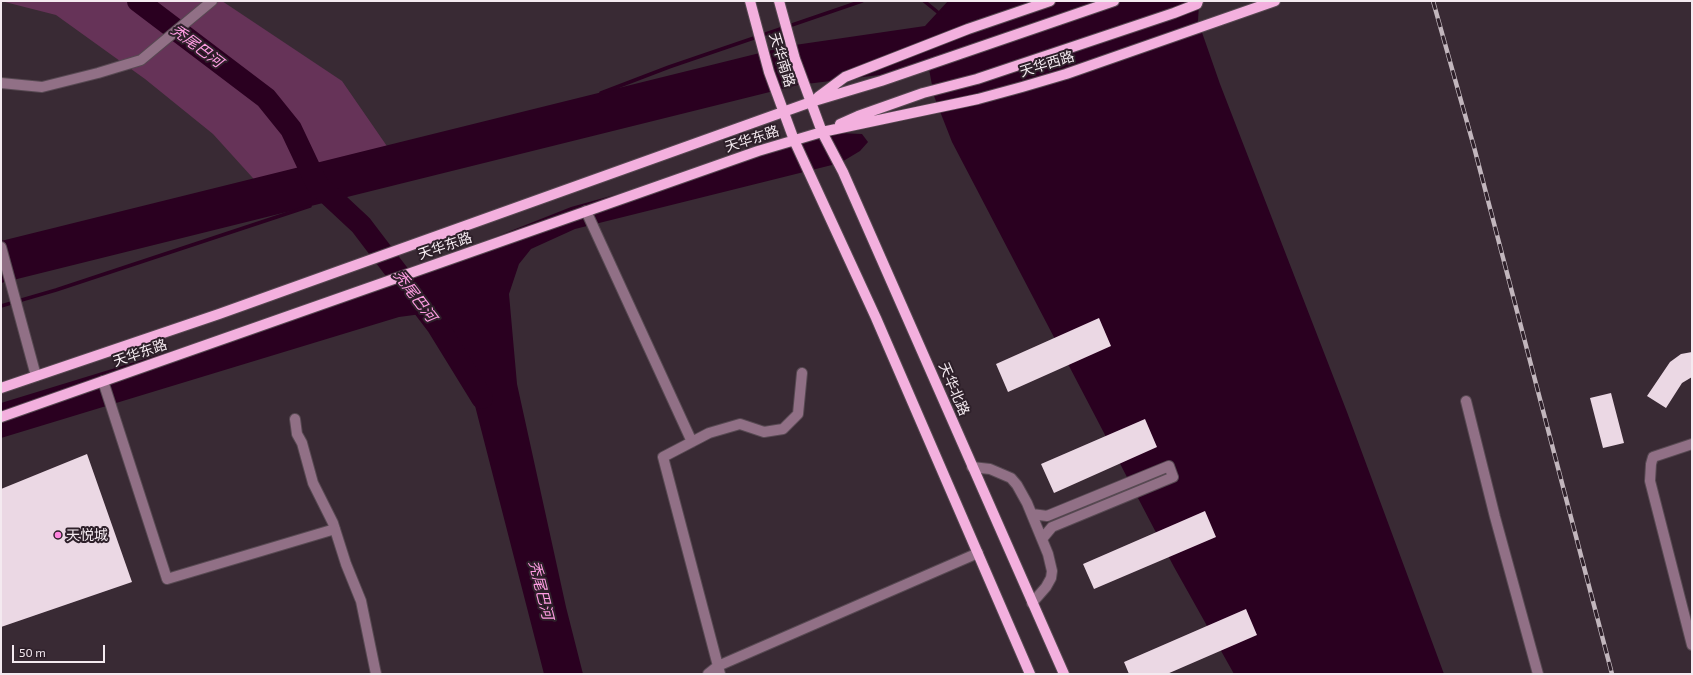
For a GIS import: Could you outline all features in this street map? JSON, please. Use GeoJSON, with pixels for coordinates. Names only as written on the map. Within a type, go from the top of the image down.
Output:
{"type":"FeatureCollection","features":[{"type":"Feature","properties":{"kind":"main road","name":"天华南路"},"geometry":{"type":"LineString","coordinates":[[750,1],[769,72],[794,140]]}},
{"type":"Feature","properties":{"kind":"main road","name":"天华南路"},"geometry":{"type":"LineString","coordinates":[[779,1],[795,59],[816,117]]}},
{"type":"Feature","properties":{"kind":"main road"},"geometry":{"type":"LineString","coordinates":[[811,102],[845,77],[968,29],[1050,1]]}},
{"type":"Feature","properties":{"kind":"main road"},"geometry":{"type":"LineString","coordinates":[[811,102],[881,81],[1114,1]]}},
{"type":"Feature","properties":{"kind":"main road","name":"天华西路"},"geometry":{"type":"LineString","coordinates":[[822,132],[865,113],[922,93],[977,79],[1197,4],[1198,1]]}},
{"type":"Feature","properties":{"kind":"main road","name":"天华西路"},"geometry":{"type":"LineString","coordinates":[[809,136],[978,99],[1066,74],[1275,1]]}},
{"type":"Feature","properties":{"kind":"main road","name":"天华东路"},"geometry":{"type":"LineString","coordinates":[[1,388],[339,271],[430,237],[811,102]]}},
{"type":"Feature","properties":{"kind":"main road","name":"天华北路"},"geometry":{"type":"LineString","coordinates":[[816,117],[846,180],[1064,674]]}},
{"type":"Feature","properties":{"kind":"main road","name":"天华东路"},"geometry":{"type":"LineString","coordinates":[[1,417],[758,151],[809,136]]}},
{"type":"Feature","properties":{"kind":"main road"},"geometry":{"type":"LineString","coordinates":[[794,140],[876,318],[1030,674]]}},
{"type":"Feature","properties":{"kind":"street"},"geometry":{"type":"LineString","coordinates":[[1,83],[42,87],[140,60],[212,1]]}},
{"type":"Feature","properties":{"kind":"street"},"geometry":{"type":"LineString","coordinates":[[586,211],[692,442]]}},
{"type":"Feature","properties":{"kind":"street"},"geometry":{"type":"LineString","coordinates":[[1,248],[36,376]]}},
{"type":"Feature","properties":{"kind":"street"},"geometry":{"type":"LineString","coordinates":[[719,670],[663,456],[709,433],[740,424],[764,432],[783,429],[798,414],[802,373]]}},
{"type":"Feature","properties":{"kind":"street"},"geometry":{"type":"LineString","coordinates":[[103,381],[167,579],[335,529]]}},
{"type":"Feature","properties":{"kind":"street"},"geometry":{"type":"LineString","coordinates":[[1466,401],[1495,517],[1538,674]]}},
{"type":"Feature","properties":{"kind":"street"},"geometry":{"type":"LineString","coordinates":[[296,419],[297,434],[302,443],[313,483],[335,529],[361,601],[376,674]]}},
{"type":"Feature","properties":{"kind":"street"},"geometry":{"type":"LineString","coordinates":[[1692,444],[1653,457],[1650,481],[1692,646]]}},
{"type":"Feature","properties":{"kind":"street"},"geometry":{"type":"LineString","coordinates":[[1032,514],[1047,516],[1168,466],[1173,477],[1052,527],[1042,539]]}},
{"type":"Feature","properties":{"kind":"street"},"geometry":{"type":"LineString","coordinates":[[972,467],[990,469],[1011,478],[1018,485],[1032,514],[1052,564],[1051,578],[1046,587],[1032,603]]}},
{"type":"Feature","properties":{"kind":"street"},"geometry":{"type":"LineString","coordinates":[[708,674],[978,553]]}},
{"type":"Feature","properties":{"kind":"shaded area"},"geometry":{"type":"Polygon","coordinates":[[[1,1],[222,1],[342,81],[391,152],[271,198],[213,134],[145,79],[56,15],[1,1]]]}},
{"type":"Feature","properties":{"kind":"water"},"geometry":{"type":"Polygon","coordinates":[[[948,1],[1202,1],[1199,4],[1198,21],[1220,84],[1347,412],[1444,674],[1234,674],[1174,567],[952,142],[934,96],[929,69],[798,85],[1,283],[1,241],[788,46],[925,26],[948,1]]]}},
{"type":"Feature","properties":{"kind":"water"},"geometry":{"type":"Polygon","coordinates":[[[838,133],[862,134],[868,142],[860,151],[840,163],[575,229],[531,249],[519,264],[509,294],[517,384],[566,607],[583,674],[544,674],[464,363],[450,329],[429,313],[399,317],[1,438],[1,403],[334,301],[571,207],[838,133]]]}},
{"type":"Feature","properties":{"kind":"building"},"geometry":{"type":"Polygon","coordinates":[[[1099,318],[1111,346],[1008,392],[996,364],[1099,318]]]}},
{"type":"Feature","properties":{"kind":"building"},"geometry":{"type":"Polygon","coordinates":[[[1692,352],[1692,377],[1682,383],[1666,408],[1647,396],[1670,362],[1681,354],[1692,352]]]}},
{"type":"Feature","properties":{"kind":"building"},"geometry":{"type":"Polygon","coordinates":[[[1611,393],[1624,443],[1603,448],[1590,398],[1611,393]]]}},
{"type":"Feature","properties":{"kind":"building"},"geometry":{"type":"Polygon","coordinates":[[[1145,419],[1157,447],[1054,493],[1041,464],[1145,419]]]}},
{"type":"Feature","properties":{"kind":"building","name":"天悦城"},"geometry":{"type":"Polygon","coordinates":[[[87,454],[132,582],[1,627],[1,489],[87,454]]]}},
{"type":"Feature","properties":{"kind":"building"},"geometry":{"type":"Polygon","coordinates":[[[1205,511],[1216,537],[1094,589],[1083,564],[1205,511]]]}},
{"type":"Feature","properties":{"kind":"building"},"geometry":{"type":"Polygon","coordinates":[[[1246,609],[1257,635],[1167,674],[1129,674],[1124,662],[1246,609]]]}},
{"type":"Feature","properties":{"kind":"waterway","name":"秃尾巴河"},"geometry":{"type":"LineString","coordinates":[[138,1],[266,98],[291,129],[317,184],[361,225],[437,325],[482,398]]}},
{"type":"Feature","properties":{"kind":"waterway"},"geometry":{"type":"LineString","coordinates":[[601,93],[669,67],[862,1]]}},
{"type":"Feature","properties":{"kind":"waterway"},"geometry":{"type":"LineString","coordinates":[[924,1],[940,14]]}},
{"type":"Feature","properties":{"kind":"waterway"},"geometry":{"type":"LineString","coordinates":[[1,306],[56,290],[310,206]]}},
{"type":"Feature","properties":{"kind":"railway"},"geometry":{"type":"LineString","coordinates":[[1433,1],[1474,147],[1612,674]]}},
{"type":"Feature","properties":{"kind":"place","name":"天悦城"},"geometry":{"type":"Point","coordinates":[58,535]}}]}
